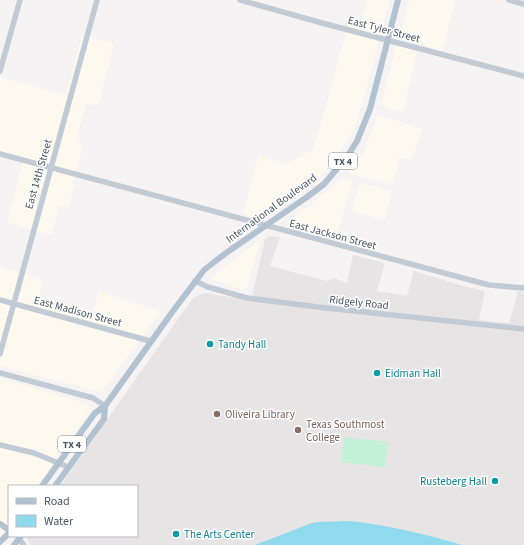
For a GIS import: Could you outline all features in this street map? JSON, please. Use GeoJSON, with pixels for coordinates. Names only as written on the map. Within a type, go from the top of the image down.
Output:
{"type":"FeatureCollection","features":[{"type":"Feature","properties":{"kind":"main road","name":"International Boulevard"},"geometry":{"type":"LineString","coordinates":[[43,485],[95,413],[105,406],[150,341],[195,281],[215,262],[324,184],[347,157],[364,127],[398,0]]}},
{"type":"Feature","properties":{"kind":"main road","name":"International Boulevard"},"geometry":{"type":"LineString","coordinates":[[56,485],[104,419],[105,406]]}},
{"type":"Feature","properties":{"kind":"main road"},"geometry":{"type":"LineString","coordinates":[[0,524],[8,531]]}},
{"type":"Feature","properties":{"kind":"main road"},"geometry":{"type":"LineString","coordinates":[[0,542],[8,533]]}},
{"type":"Feature","properties":{"kind":"main road"},"geometry":{"type":"LineString","coordinates":[[14,545],[19,537]]}},
{"type":"Feature","properties":{"kind":"street"},"geometry":{"type":"LineString","coordinates":[[0,72],[20,0]]}},
{"type":"Feature","properties":{"kind":"street","name":"East 14th Street"},"geometry":{"type":"LineString","coordinates":[[0,354],[97,0]]}},
{"type":"Feature","properties":{"kind":"street","name":"East Tyler Street"},"geometry":{"type":"LineString","coordinates":[[240,0],[524,76]]}},
{"type":"Feature","properties":{"kind":"street"},"geometry":{"type":"LineString","coordinates":[[509,0],[524,4]]}},
{"type":"Feature","properties":{"kind":"street","name":"East Jackson Street"},"geometry":{"type":"LineString","coordinates":[[0,154],[412,266],[489,285],[524,288]]}},
{"type":"Feature","properties":{"kind":"street","name":"Ridgely Road"},"geometry":{"type":"LineString","coordinates":[[195,281],[208,287],[247,298],[524,329]]}},
{"type":"Feature","properties":{"kind":"street","name":"East Madison Street"},"geometry":{"type":"LineString","coordinates":[[0,300],[150,341]]}},
{"type":"Feature","properties":{"kind":"street"},"geometry":{"type":"LineString","coordinates":[[0,373],[93,398],[105,406]]}},
{"type":"Feature","properties":{"kind":"street"},"geometry":{"type":"LineString","coordinates":[[0,445],[34,453],[68,467]]}},
{"type":"Feature","properties":{"kind":"street"},"geometry":{"type":"LineString","coordinates":[[19,537],[24,545]]}},
{"type":"Feature","properties":{"kind":"shaded area"},"geometry":{"type":"Polygon","coordinates":[[[367,0],[390,0],[356,126],[337,156],[320,177],[260,220],[243,214],[258,156],[287,164],[314,149],[348,25],[360,28],[367,0]]]}},
{"type":"Feature","properties":{"kind":"shaded area"},"geometry":{"type":"Polygon","coordinates":[[[409,0],[456,0],[442,51],[399,38],[409,0]]]}},
{"type":"Feature","properties":{"kind":"shaded area"},"geometry":{"type":"Polygon","coordinates":[[[82,35],[114,44],[98,105],[86,104],[76,141],[83,143],[69,207],[60,206],[51,235],[7,223],[24,159],[0,152],[0,77],[66,95],[82,35]]]}},
{"type":"Feature","properties":{"kind":"shaded area"},"geometry":{"type":"Polygon","coordinates":[[[396,47],[404,47],[417,51],[403,112],[381,106],[396,47]]]}},
{"type":"Feature","properties":{"kind":"shaded area"},"geometry":{"type":"Polygon","coordinates":[[[378,115],[423,129],[411,159],[399,157],[393,184],[350,174],[349,171],[349,168],[363,154],[378,115]]]}},
{"type":"Feature","properties":{"kind":"shaded area"},"geometry":{"type":"Polygon","coordinates":[[[342,179],[349,180],[352,183],[336,237],[287,223],[342,179]]]}},
{"type":"Feature","properties":{"kind":"shaded area"},"geometry":{"type":"Polygon","coordinates":[[[360,183],[392,191],[385,220],[352,211],[360,183]]]}},
{"type":"Feature","properties":{"kind":"shaded area"},"geometry":{"type":"Polygon","coordinates":[[[270,236],[280,237],[270,266],[327,281],[334,278],[347,283],[353,255],[385,263],[377,291],[407,296],[414,271],[485,291],[479,320],[509,323],[518,291],[524,292],[524,545],[30,545],[26,537],[138,537],[138,485],[61,485],[193,298],[207,293],[251,301],[265,239],[270,236]]]}},
{"type":"Feature","properties":{"kind":"shaded area"},"geometry":{"type":"Polygon","coordinates":[[[260,242],[247,289],[243,290],[212,279],[218,272],[256,243],[260,242]]]}},
{"type":"Feature","properties":{"kind":"shaded area"},"geometry":{"type":"Polygon","coordinates":[[[0,267],[43,279],[38,301],[92,315],[99,292],[161,311],[101,392],[0,366],[0,267]]]}},
{"type":"Feature","properties":{"kind":"shaded area"},"geometry":{"type":"Polygon","coordinates":[[[0,378],[88,404],[91,409],[38,485],[8,485],[8,527],[0,536],[0,378]]]}},
{"type":"Feature","properties":{"kind":"green space"},"geometry":{"type":"Polygon","coordinates":[[[344,437],[388,442],[385,467],[341,462],[344,437]]]}},
{"type":"Feature","properties":{"kind":"water"},"geometry":{"type":"Polygon","coordinates":[[[350,521],[406,530],[462,545],[255,545],[312,523],[350,521]]]}},
{"type":"Feature","properties":{"kind":"place","name":"Tandy Hall"},"geometry":{"type":"Point","coordinates":[210,344]}},
{"type":"Feature","properties":{"kind":"place","name":"Eidman Hall"},"geometry":{"type":"Point","coordinates":[377,373]}},
{"type":"Feature","properties":{"kind":"place","name":"Oliveira Library"},"geometry":{"type":"Point","coordinates":[217,414]}},
{"type":"Feature","properties":{"kind":"place","name":"Texas Southmost College"},"geometry":{"type":"Point","coordinates":[298,430]}},
{"type":"Feature","properties":{"kind":"place","name":"Rusteberg Hall"},"geometry":{"type":"Point","coordinates":[495,481]}},
{"type":"Feature","properties":{"kind":"place","name":"The Arts Center"},"geometry":{"type":"Point","coordinates":[176,534]}}]}
